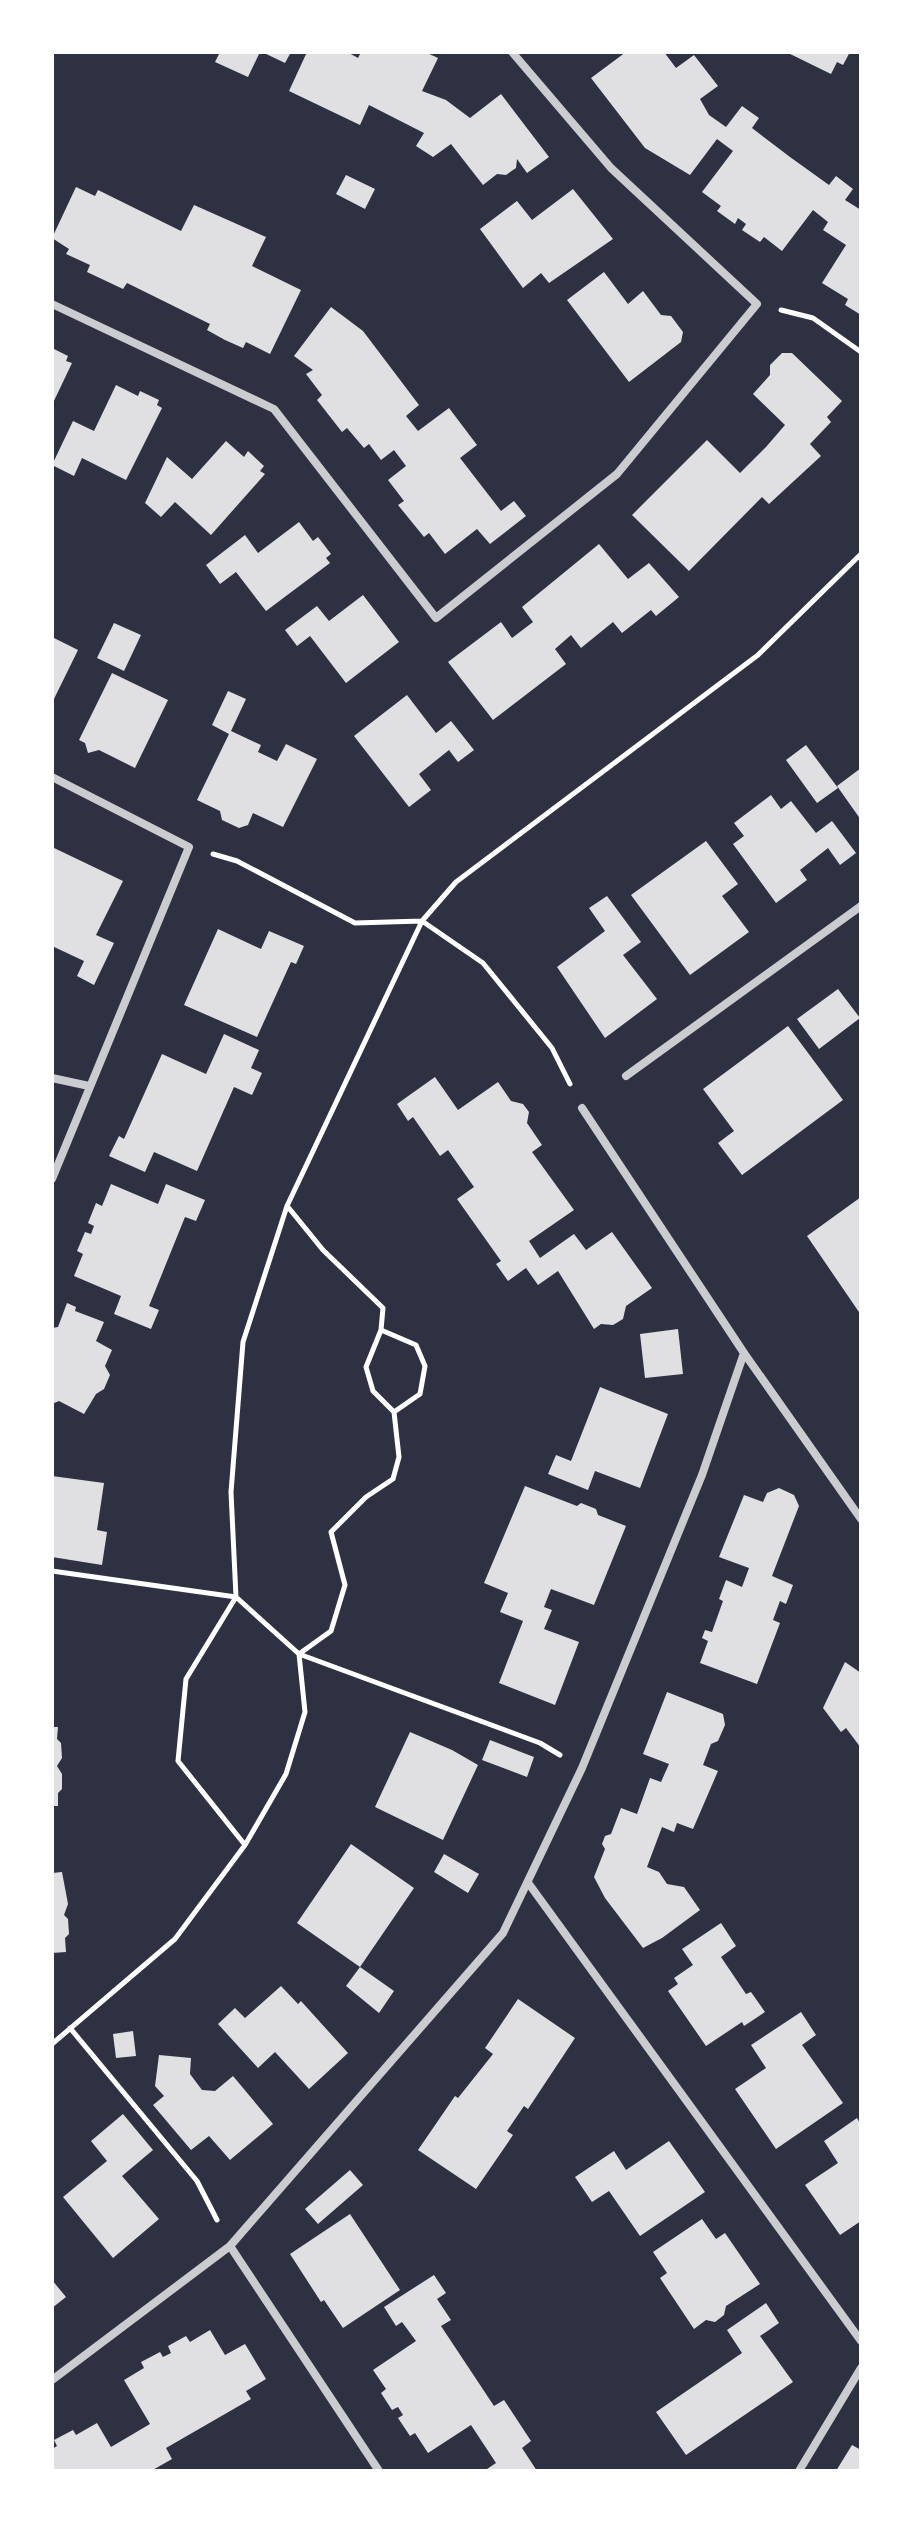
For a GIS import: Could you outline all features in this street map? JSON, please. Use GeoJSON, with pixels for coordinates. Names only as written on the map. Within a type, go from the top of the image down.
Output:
{"type":"FeatureCollection","features":[{"type":"Feature","properties":{"kind":"street"},"geometry":{"type":"LineString","coordinates":[[52,304],[274,409],[436,618],[617,474],[757,304],[611,168],[512,52]]}},
{"type":"Feature","properties":{"kind":"street"},"geometry":{"type":"LineString","coordinates":[[52,777],[189,847],[52,1179]]}},
{"type":"Feature","properties":{"kind":"street"},"geometry":{"type":"LineString","coordinates":[[626,1076],[861,906]]}},
{"type":"Feature","properties":{"kind":"street"},"geometry":{"type":"LineString","coordinates":[[52,1078],[89,1086]]}},
{"type":"Feature","properties":{"kind":"street"},"geometry":{"type":"LineString","coordinates":[[582,1108],[744,1353],[861,1519]]}},
{"type":"Feature","properties":{"kind":"street"},"geometry":{"type":"LineString","coordinates":[[52,2380],[230,2246],[503,1933],[582,1768],[702,1475],[744,1353]]}},
{"type":"Feature","properties":{"kind":"street"},"geometry":{"type":"LineString","coordinates":[[529,1884],[861,2341]]}},
{"type":"Feature","properties":{"kind":"street"},"geometry":{"type":"LineString","coordinates":[[230,2246],[379,2471]]}},
{"type":"Feature","properties":{"kind":"street"},"geometry":{"type":"LineString","coordinates":[[799,2471],[861,2368]]}},
{"type":"Feature","properties":{"kind":"path"},"geometry":{"type":"LineString","coordinates":[[757,304],[813,318],[861,352]]}},
{"type":"Feature","properties":{"kind":"path"},"geometry":{"type":"LineString","coordinates":[[245,1845],[178,1761],[186,1679],[236,1597],[231,1492],[243,1342],[287,1206],[422,921],[456,882],[758,655],[861,554]]}},
{"type":"Feature","properties":{"kind":"path"},"geometry":{"type":"LineString","coordinates":[[189,847],[237,861],[355,923],[422,921],[483,963],[552,1048],[582,1108]]}},
{"type":"Feature","properties":{"kind":"path"},"geometry":{"type":"LineString","coordinates":[[287,1206],[323,1250],[383,1308],[381,1330],[366,1367],[373,1391],[394,1412],[399,1457],[393,1479],[366,1497],[331,1532],[345,1585],[331,1631],[299,1654]]}},
{"type":"Feature","properties":{"kind":"path"},"geometry":{"type":"LineString","coordinates":[[381,1330],[416,1345],[425,1366],[420,1394],[394,1412]]}},
{"type":"Feature","properties":{"kind":"path"},"geometry":{"type":"LineString","coordinates":[[52,1571],[236,1597],[299,1654],[540,1743],[582,1768]]}},
{"type":"Feature","properties":{"kind":"path"},"geometry":{"type":"LineString","coordinates":[[52,2044],[175,1939],[245,1845],[286,1774],[305,1712],[299,1654]]}},
{"type":"Feature","properties":{"kind":"path"},"geometry":{"type":"LineString","coordinates":[[70,2028],[197,2181],[230,2246]]}},
{"type":"Feature","properties":{"kind":"building"},"geometry":{"type":"Polygon","coordinates":[[[220,52],[260,52],[248,77],[215,62],[220,52]]]}},
{"type":"Feature","properties":{"kind":"building"},"geometry":{"type":"Polygon","coordinates":[[[262,52],[291,52],[285,63],[262,52]]]}},
{"type":"Feature","properties":{"kind":"building"},"geometry":{"type":"Polygon","coordinates":[[[307,52],[347,52],[358,58],[361,52],[425,52],[438,58],[422,91],[446,100],[470,118],[501,94],[549,157],[527,173],[517,159],[516,168],[506,175],[497,174],[483,185],[451,144],[433,157],[416,146],[424,133],[369,105],[360,125],[289,91],[307,52]]]}},
{"type":"Feature","properties":{"kind":"building"},"geometry":{"type":"Polygon","coordinates":[[[626,52],[664,52],[676,68],[694,55],[718,86],[700,99],[709,115],[726,127],[742,106],[759,118],[752,128],[790,157],[829,185],[836,176],[853,189],[845,200],[861,210],[861,315],[845,305],[848,299],[822,283],[846,245],[823,230],[828,222],[813,210],[782,251],[764,237],[760,242],[742,230],[746,224],[738,218],[735,224],[717,211],[721,206],[702,192],[733,151],[717,139],[690,175],[645,148],[591,78],[626,52]]]}},
{"type":"Feature","properties":{"kind":"building"},"geometry":{"type":"Polygon","coordinates":[[[786,52],[850,52],[843,65],[837,62],[831,74],[786,52]]]}},
{"type":"Feature","properties":{"kind":"building"},"geometry":{"type":"Polygon","coordinates":[[[346,175],[375,189],[365,209],[336,194],[346,175]]]}},
{"type":"Feature","properties":{"kind":"building"},"geometry":{"type":"Polygon","coordinates":[[[76,187],[95,196],[98,190],[181,231],[194,205],[266,237],[252,266],[301,290],[270,354],[246,342],[243,348],[225,340],[207,330],[210,324],[127,283],[123,289],[87,272],[90,265],[66,254],[69,249],[52,238],[76,187]]]}},
{"type":"Feature","properties":{"kind":"building"},"geometry":{"type":"Polygon","coordinates":[[[573,189],[613,239],[549,283],[541,273],[523,288],[480,229],[517,201],[532,220],[573,189]]]}},
{"type":"Feature","properties":{"kind":"building"},"geometry":{"type":"Polygon","coordinates":[[[604,272],[628,304],[643,291],[661,315],[671,316],[683,332],[681,342],[629,382],[567,300],[604,272]]]}},
{"type":"Feature","properties":{"kind":"building"},"geometry":{"type":"Polygon","coordinates":[[[331,307],[363,331],[419,405],[406,416],[418,431],[449,408],[477,445],[460,458],[501,511],[514,501],[526,516],[490,544],[477,529],[445,554],[429,533],[424,537],[398,505],[404,501],[388,480],[406,466],[394,450],[381,460],[369,444],[364,448],[347,428],[342,432],[317,400],[322,395],[306,374],[313,370],[294,356],[331,307]]]}},
{"type":"Feature","properties":{"kind":"building"},"geometry":{"type":"Polygon","coordinates":[[[52,348],[68,356],[66,361],[72,363],[52,405],[52,348]]]}},
{"type":"Feature","properties":{"kind":"building"},"geometry":{"type":"Polygon","coordinates":[[[782,353],[792,353],[842,401],[827,417],[831,422],[810,444],[821,456],[769,504],[762,497],[689,571],[632,515],[707,440],[740,473],[766,447],[785,425],[753,394],[770,375],[770,365],[782,353]]]}},
{"type":"Feature","properties":{"kind":"building"},"geometry":{"type":"Polygon","coordinates":[[[116,385],[138,396],[140,391],[159,400],[157,405],[162,408],[126,480],[82,458],[74,476],[52,465],[73,421],[94,431],[116,385]]]}},
{"type":"Feature","properties":{"kind":"building"},"geometry":{"type":"Polygon","coordinates":[[[226,441],[244,457],[248,451],[264,466],[260,471],[265,474],[211,535],[175,502],[161,517],[145,503],[167,457],[192,479],[226,441]]]}},
{"type":"Feature","properties":{"kind":"building"},"geometry":{"type":"Polygon","coordinates":[[[299,522],[313,541],[318,537],[331,554],[326,558],[330,563],[266,611],[236,572],[220,584],[206,565],[245,535],[258,553],[299,522]]]}},
{"type":"Feature","properties":{"kind":"building"},"geometry":{"type":"Polygon","coordinates":[[[599,544],[628,579],[649,563],[679,597],[656,616],[651,610],[622,633],[613,622],[581,648],[571,635],[555,649],[566,664],[493,720],[448,662],[501,622],[512,638],[533,622],[522,607],[599,544]]]}},
{"type":"Feature","properties":{"kind":"building"},"geometry":{"type":"Polygon","coordinates":[[[363,595],[399,642],[346,683],[310,636],[297,646],[285,630],[317,606],[329,621],[363,595]]]}},
{"type":"Feature","properties":{"kind":"building"},"geometry":{"type":"Polygon","coordinates":[[[114,623],[141,635],[124,671],[97,658],[114,623]]]}},
{"type":"Feature","properties":{"kind":"building"},"geometry":{"type":"Polygon","coordinates":[[[52,637],[78,650],[52,703],[52,637]]]}},
{"type":"Feature","properties":{"kind":"building"},"geometry":{"type":"Polygon","coordinates":[[[112,673],[168,700],[135,768],[99,750],[88,753],[85,743],[79,740],[112,673]]]}},
{"type":"Feature","properties":{"kind":"building"},"geometry":{"type":"Polygon","coordinates":[[[228,691],[246,699],[231,731],[261,745],[258,752],[277,761],[286,744],[317,759],[283,827],[253,813],[248,825],[239,828],[222,820],[220,811],[197,800],[229,734],[212,725],[228,691]]]}},
{"type":"Feature","properties":{"kind":"building"},"geometry":{"type":"Polygon","coordinates":[[[407,695],[436,733],[451,721],[474,750],[458,762],[449,750],[419,774],[431,790],[409,807],[354,736],[407,695]]]}},
{"type":"Feature","properties":{"kind":"building"},"geometry":{"type":"Polygon","coordinates":[[[806,745],[838,788],[817,803],[786,760],[806,745]]]}},
{"type":"Feature","properties":{"kind":"building"},"geometry":{"type":"Polygon","coordinates":[[[861,768],[861,820],[837,786],[861,768]]]}},
{"type":"Feature","properties":{"kind":"building"},"geometry":{"type":"Polygon","coordinates":[[[771,795],[781,809],[791,801],[816,833],[832,821],[856,853],[840,865],[828,848],[800,870],[807,880],[776,903],[733,844],[744,836],[734,823],[771,795]]]}},
{"type":"Feature","properties":{"kind":"building"},"geometry":{"type":"Polygon","coordinates":[[[706,841],[738,884],[722,896],[749,932],[690,975],[631,895],[706,841]]]}},
{"type":"Feature","properties":{"kind":"building"},"geometry":{"type":"Polygon","coordinates":[[[52,847],[123,881],[96,935],[114,943],[94,985],[77,976],[84,961],[52,946],[52,847]]]}},
{"type":"Feature","properties":{"kind":"building"},"geometry":{"type":"Polygon","coordinates":[[[607,896],[641,942],[623,955],[657,999],[605,1038],[557,967],[605,931],[589,908],[607,896]]]}},
{"type":"Feature","properties":{"kind":"building"},"geometry":{"type":"Polygon","coordinates":[[[218,929],[261,949],[269,931],[304,946],[296,964],[291,962],[257,1037],[184,1005],[218,929]]]}},
{"type":"Feature","properties":{"kind":"building"},"geometry":{"type":"Polygon","coordinates":[[[838,989],[860,1018],[819,1049],[797,1019],[838,989]]]}},
{"type":"Feature","properties":{"kind":"building"},"geometry":{"type":"Polygon","coordinates":[[[788,1026],[843,1100],[742,1175],[718,1143],[734,1131],[703,1089],[788,1026]]]}},
{"type":"Feature","properties":{"kind":"building"},"geometry":{"type":"Polygon","coordinates":[[[224,1034],[259,1050],[251,1068],[262,1073],[252,1095],[234,1087],[197,1171],[154,1152],[145,1172],[109,1156],[119,1136],[124,1139],[162,1054],[206,1074],[224,1034]]]}},
{"type":"Feature","properties":{"kind":"building"},"geometry":{"type":"Polygon","coordinates":[[[435,1077],[458,1110],[498,1082],[511,1101],[523,1104],[529,1112],[527,1123],[542,1145],[532,1152],[574,1210],[529,1241],[540,1258],[574,1234],[586,1250],[612,1232],[652,1288],[626,1306],[623,1319],[613,1325],[601,1324],[594,1329],[558,1271],[538,1285],[526,1268],[508,1281],[496,1264],[501,1261],[457,1199],[474,1187],[448,1150],[440,1156],[413,1117],[408,1121],[397,1104],[435,1077]]]}},
{"type":"Feature","properties":{"kind":"building"},"geometry":{"type":"Polygon","coordinates":[[[111,1184],[158,1204],[166,1184],[205,1200],[196,1221],[185,1217],[149,1306],[159,1310],[151,1329],[114,1314],[121,1296],[74,1276],[83,1254],[77,1251],[85,1232],[91,1234],[94,1226],[88,1223],[96,1203],[102,1206],[111,1184]]]}},
{"type":"Feature","properties":{"kind":"building"},"geometry":{"type":"Polygon","coordinates":[[[861,1197],[861,1315],[807,1236],[861,1197]]]}},
{"type":"Feature","properties":{"kind":"building"},"geometry":{"type":"Polygon","coordinates":[[[67,1303],[76,1307],[75,1311],[104,1322],[96,1341],[112,1350],[105,1366],[110,1375],[104,1389],[96,1394],[84,1414],[59,1401],[52,1404],[52,1328],[58,1327],[67,1303]]]}},
{"type":"Feature","properties":{"kind":"building"},"geometry":{"type":"Polygon","coordinates":[[[678,1329],[683,1374],[645,1378],[640,1334],[678,1329]]]}},
{"type":"Feature","properties":{"kind":"building"},"geometry":{"type":"Polygon","coordinates":[[[600,1387],[668,1414],[640,1488],[595,1471],[588,1490],[548,1474],[556,1455],[571,1461],[600,1387]]]}},
{"type":"Feature","properties":{"kind":"building"},"geometry":{"type":"Polygon","coordinates":[[[52,1476],[104,1483],[97,1530],[107,1532],[102,1565],[52,1557],[52,1476]]]}},
{"type":"Feature","properties":{"kind":"building"},"geometry":{"type":"Polygon","coordinates":[[[525,1486],[577,1506],[581,1503],[596,1509],[598,1515],[626,1526],[594,1605],[551,1589],[544,1607],[552,1610],[544,1629],[579,1642],[555,1705],[499,1683],[523,1621],[500,1612],[508,1593],[484,1583],[525,1486]]]}},
{"type":"Feature","properties":{"kind":"building"},"geometry":{"type":"Polygon","coordinates":[[[779,1488],[794,1495],[799,1506],[772,1576],[793,1585],[786,1604],[780,1601],[773,1620],[780,1623],[757,1684],[700,1663],[708,1641],[702,1638],[705,1630],[712,1632],[723,1601],[719,1599],[726,1580],[742,1587],[749,1568],[719,1557],[744,1495],[763,1502],[767,1493],[779,1488]]]}},
{"type":"Feature","properties":{"kind":"building"},"geometry":{"type":"Polygon","coordinates":[[[845,1662],[861,1673],[861,1748],[846,1728],[841,1732],[823,1708],[845,1662]]]}},
{"type":"Feature","properties":{"kind":"building"},"geometry":{"type":"Polygon","coordinates":[[[667,1692],[723,1714],[725,1725],[718,1741],[711,1744],[703,1765],[718,1771],[693,1829],[677,1823],[674,1832],[662,1827],[647,1867],[659,1872],[667,1884],[684,1887],[700,1910],[643,1948],[605,1898],[594,1877],[605,1849],[602,1844],[605,1836],[611,1834],[621,1808],[637,1814],[650,1778],[661,1782],[669,1764],[643,1754],[667,1692]]]}},
{"type":"Feature","properties":{"kind":"building"},"geometry":{"type":"Polygon","coordinates":[[[52,1727],[58,1727],[57,1739],[61,1743],[62,1758],[57,1766],[62,1774],[62,1789],[58,1793],[58,1806],[52,1806],[52,1727]]]}},
{"type":"Feature","properties":{"kind":"building"},"geometry":{"type":"Polygon","coordinates":[[[410,1732],[478,1765],[443,1840],[375,1807],[410,1732]]]}},
{"type":"Feature","properties":{"kind":"building"},"geometry":{"type":"Polygon","coordinates":[[[490,1740],[534,1757],[527,1777],[482,1760],[490,1740]]]}},
{"type":"Feature","properties":{"kind":"building"},"geometry":{"type":"Polygon","coordinates":[[[351,1844],[414,1888],[360,1967],[297,1923],[351,1844]]]}},
{"type":"Feature","properties":{"kind":"building"},"geometry":{"type":"Polygon","coordinates":[[[444,1854],[479,1874],[468,1893],[434,1872],[444,1854]]]}},
{"type":"Feature","properties":{"kind":"building"},"geometry":{"type":"Polygon","coordinates":[[[62,1872],[68,1904],[64,1915],[68,1919],[69,1934],[65,1938],[66,1952],[52,1953],[52,1873],[62,1872]]]}},
{"type":"Feature","properties":{"kind":"building"},"geometry":{"type":"Polygon","coordinates":[[[721,1923],[736,1946],[721,1957],[746,1994],[751,1992],[765,2012],[744,2026],[742,2022],[706,2046],[668,1991],[678,1984],[674,1978],[693,1965],[682,1949],[721,1923]]]}},
{"type":"Feature","properties":{"kind":"building"},"geometry":{"type":"Polygon","coordinates":[[[360,1967],[394,1991],[379,2013],[346,1986],[360,1967]]]}},
{"type":"Feature","properties":{"kind":"building"},"geometry":{"type":"Polygon","coordinates":[[[281,1986],[298,2004],[301,2001],[348,2053],[309,2089],[275,2052],[258,2068],[218,2024],[235,2008],[245,2018],[281,1986]]]}},
{"type":"Feature","properties":{"kind":"building"},"geometry":{"type":"Polygon","coordinates":[[[518,1999],[575,2038],[528,2109],[524,2106],[507,2131],[513,2135],[476,2189],[418,2150],[455,2096],[458,2098],[493,2054],[485,2048],[518,1999]]]}},
{"type":"Feature","properties":{"kind":"building"},"geometry":{"type":"Polygon","coordinates":[[[801,2012],[816,2035],[802,2045],[843,2103],[776,2149],[735,2089],[766,2068],[751,2045],[801,2012]]]}},
{"type":"Feature","properties":{"kind":"building"},"geometry":{"type":"Polygon","coordinates":[[[133,2031],[136,2056],[116,2058],[113,2034],[133,2031]]]}},
{"type":"Feature","properties":{"kind":"building"},"geometry":{"type":"Polygon","coordinates":[[[159,2055],[191,2058],[190,2074],[202,2090],[215,2091],[233,2076],[273,2124],[230,2160],[209,2136],[191,2150],[153,2105],[164,2096],[155,2086],[159,2055]]]}},
{"type":"Feature","properties":{"kind":"building"},"geometry":{"type":"Polygon","coordinates":[[[123,2114],[153,2150],[122,2176],[159,2219],[113,2258],[63,2197],[107,2161],[91,2141],[123,2114]]]}},
{"type":"Feature","properties":{"kind":"building"},"geometry":{"type":"Polygon","coordinates":[[[857,2118],[861,2125],[861,2221],[840,2235],[805,2185],[838,2163],[824,2141],[857,2118]]]}},
{"type":"Feature","properties":{"kind":"building"},"geometry":{"type":"Polygon","coordinates":[[[669,2141],[705,2192],[640,2236],[609,2191],[592,2202],[575,2177],[614,2151],[626,2170],[669,2141]]]}},
{"type":"Feature","properties":{"kind":"building"},"geometry":{"type":"Polygon","coordinates":[[[350,2170],[363,2185],[318,2224],[305,2209],[350,2170]]]}},
{"type":"Feature","properties":{"kind":"building"},"geometry":{"type":"Polygon","coordinates":[[[350,2214],[400,2290],[343,2328],[324,2300],[321,2302],[290,2254],[350,2214]]]}},
{"type":"Feature","properties":{"kind":"building"},"geometry":{"type":"Polygon","coordinates":[[[702,2219],[716,2239],[725,2233],[760,2284],[726,2306],[724,2315],[715,2322],[706,2320],[694,2329],[660,2278],[667,2273],[653,2252],[702,2219]]]}},
{"type":"Feature","properties":{"kind":"building"},"geometry":{"type":"Polygon","coordinates":[[[434,2275],[446,2293],[437,2299],[451,2320],[441,2326],[494,2406],[504,2400],[531,2441],[522,2448],[537,2471],[484,2471],[496,2463],[471,2425],[428,2453],[415,2433],[410,2436],[398,2418],[403,2415],[398,2407],[392,2410],[381,2393],[386,2389],[373,2370],[416,2341],[402,2322],[396,2326],[384,2307],[434,2275]]]}},
{"type":"Feature","properties":{"kind":"building"},"geometry":{"type":"Polygon","coordinates":[[[52,2280],[66,2297],[52,2308],[52,2280]]]}},
{"type":"Feature","properties":{"kind":"building"},"geometry":{"type":"Polygon","coordinates":[[[766,2303],[779,2323],[760,2336],[793,2382],[686,2455],[656,2412],[742,2353],[727,2330],[766,2303]]]}},
{"type":"Feature","properties":{"kind":"building"},"geometry":{"type":"Polygon","coordinates":[[[210,2330],[225,2355],[245,2344],[266,2379],[246,2391],[251,2399],[166,2448],[172,2459],[151,2471],[52,2471],[52,2449],[57,2446],[54,2440],[73,2430],[76,2435],[97,2423],[111,2447],[150,2424],[124,2380],[144,2368],[141,2362],[160,2352],[163,2357],[171,2353],[168,2346],[186,2336],[190,2342],[210,2330]]]}},
{"type":"Feature","properties":{"kind":"building"},"geometry":{"type":"Polygon","coordinates":[[[852,2445],[861,2450],[861,2471],[836,2471],[852,2445]]]}}]}
